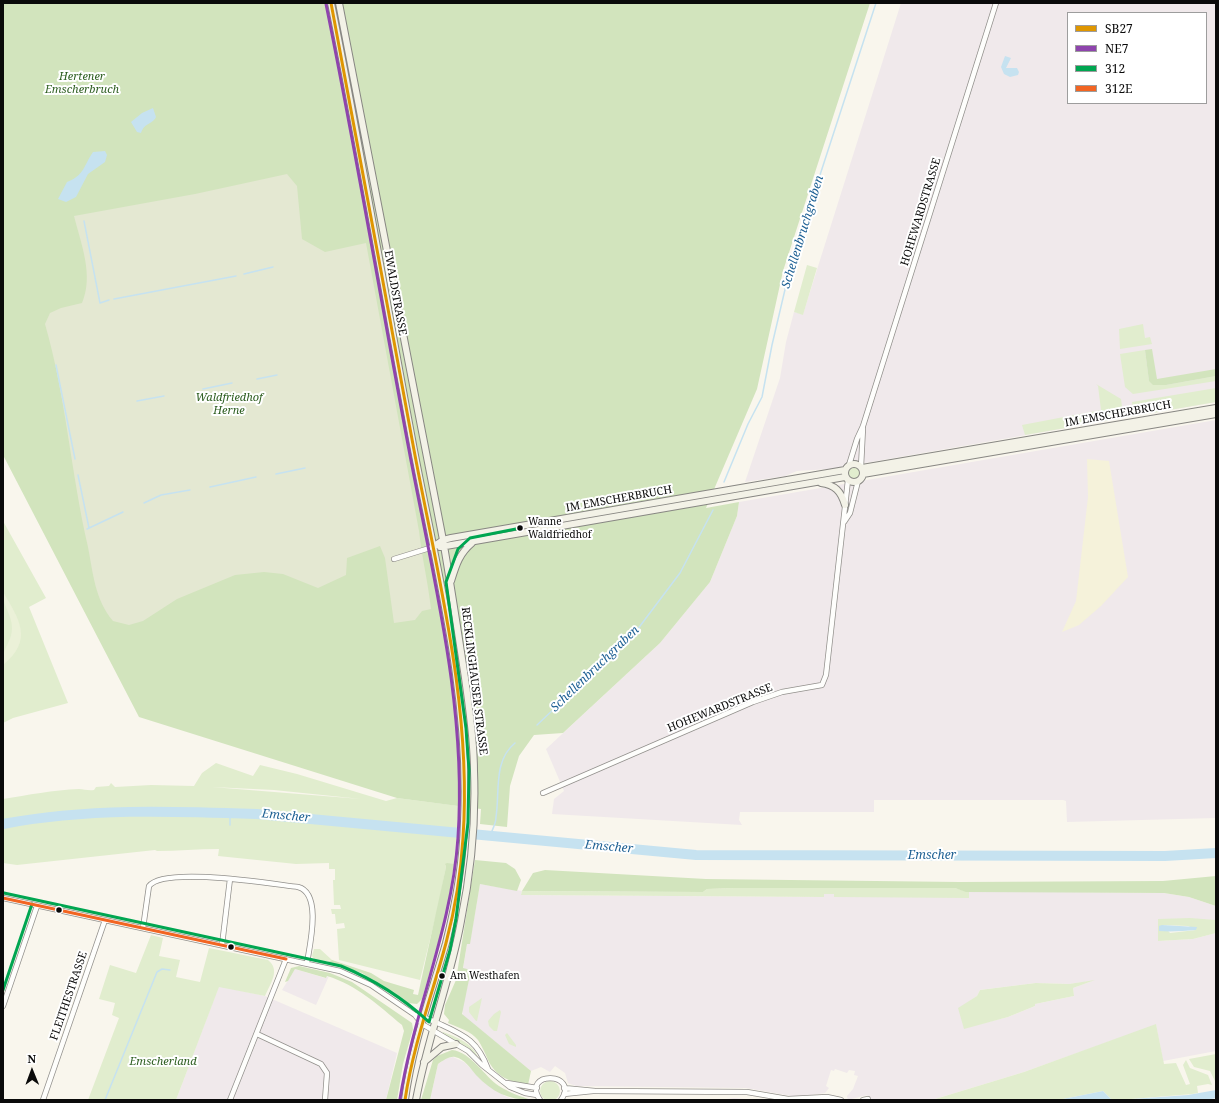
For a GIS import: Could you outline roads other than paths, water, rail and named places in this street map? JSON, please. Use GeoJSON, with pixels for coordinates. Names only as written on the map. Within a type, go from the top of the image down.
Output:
{"type":"FeatureCollection","features":[{"type":"Feature","properties":{"kind":"main road","name":"EWALDSTRASSE"},"geometry":{"type":"LineString","coordinates":[[331,3],[433,547]]}},
{"type":"Feature","properties":{"kind":"main road","name":"EWALDSTRASSE"},"geometry":{"type":"LineString","coordinates":[[339,3],[444,543]]}},
{"type":"Feature","properties":{"kind":"main road","name":"IM EMSCHERBRUCH"},"geometry":{"type":"LineString","coordinates":[[862,470],[1023,440],[1216,408]]}},
{"type":"Feature","properties":{"kind":"main road","name":"IM EMSCHERBRUCH"},"geometry":{"type":"LineString","coordinates":[[849,465],[855,464],[862,470],[1024,447],[1216,414]]}},
{"type":"Feature","properties":{"kind":"main road"},"geometry":{"type":"LineString","coordinates":[[1023,440],[1024,447]]}},
{"type":"Feature","properties":{"kind":"main road"},"geometry":{"type":"LineString","coordinates":[[846,476],[849,465]]}},
{"type":"Feature","properties":{"kind":"main road"},"geometry":{"type":"LineString","coordinates":[[858,481],[862,470]]}},
{"type":"Feature","properties":{"kind":"main road","name":"IM EMSCHERBRUCH"},"geometry":{"type":"LineString","coordinates":[[433,547],[444,543],[846,476],[858,481]]}},
{"type":"Feature","properties":{"kind":"main road","name":"IM EMSCHERBRUCH"},"geometry":{"type":"LineString","coordinates":[[444,543],[473,542],[846,476]]}},
{"type":"Feature","properties":{"kind":"main road"},"geometry":{"type":"LineString","coordinates":[[813,482],[830,484],[838,488],[845,505]]}},
{"type":"Feature","properties":{"kind":"main road"},"geometry":{"type":"LineString","coordinates":[[451,583],[460,555],[473,542]]}},
{"type":"Feature","properties":{"kind":"main road","name":"RECKLINGHAUSER STRASSE"},"geometry":{"type":"LineString","coordinates":[[416,1100],[434,1022],[459,934],[472,846],[474,770],[471,727],[444,543]]}},
{"type":"Feature","properties":{"kind":"main road","name":"RECKLINGHAUSER STRASSE"},"geometry":{"type":"LineString","coordinates":[[405,1100],[413,1056],[450,924],[463,846],[465,776],[463,731],[450,639],[433,547]]}},
{"type":"Feature","properties":{"kind":"main road"},"geometry":{"type":"LineString","coordinates":[[424,1062],[442,1047],[456,1044]]}},
{"type":"Feature","properties":{"kind":"street","name":"HOHEWARDSTRASSE"},"geometry":{"type":"LineString","coordinates":[[849,465],[857,439],[863,426],[996,3]]}},
{"type":"Feature","properties":{"kind":"street","name":"HOHEWARDSTRASSE"},"geometry":{"type":"LineString","coordinates":[[862,470],[864,443],[863,426]]}},
{"type":"Feature","properties":{"kind":"street","name":"HOHEWARDSTRASSE"},"geometry":{"type":"LineString","coordinates":[[543,793],[753,702],[782,692],[822,685],[826,676],[844,522],[846,476]]}},
{"type":"Feature","properties":{"kind":"street","name":"HOHEWARDSTRASSE"},"geometry":{"type":"LineString","coordinates":[[844,522],[850,513],[858,481]]}},
{"type":"Feature","properties":{"kind":"street"},"geometry":{"type":"LineString","coordinates":[[394,559],[433,547]]}},
{"type":"Feature","properties":{"kind":"street"},"geometry":{"type":"LineString","coordinates":[[143,928],[148,890],[155,881],[170,878],[195,877],[230,879],[298,887],[306,890],[311,899],[312,916],[307,963]]}},
{"type":"Feature","properties":{"kind":"street"},"geometry":{"type":"LineString","coordinates":[[222,945],[230,879]]}},
{"type":"Feature","properties":{"kind":"street"},"geometry":{"type":"LineString","coordinates":[[3,898],[307,963],[354,976],[371,985],[415,1015],[422,1024],[468,1051],[482,1065],[517,1091],[538,1098],[536,1088],[543,1079],[552,1077],[560,1080],[564,1088],[564,1094],[561,1100]]}},
{"type":"Feature","properties":{"kind":"street"},"geometry":{"type":"LineString","coordinates":[[3,1006],[37,906]]}},
{"type":"Feature","properties":{"kind":"street","name":"FLEITHESTRASSE"},"geometry":{"type":"LineString","coordinates":[[43,1100],[105,920]]}},
{"type":"Feature","properties":{"kind":"street"},"geometry":{"type":"LineString","coordinates":[[230,1100],[286,959]]}},
{"type":"Feature","properties":{"kind":"street"},"geometry":{"type":"LineString","coordinates":[[415,1015],[424,1017],[469,1038],[478,1048],[488,1069]]}},
{"type":"Feature","properties":{"kind":"street"},"geometry":{"type":"LineString","coordinates":[[257,1034],[322,1064],[327,1073],[325,1100]]}},
{"type":"Feature","properties":{"kind":"street"},"geometry":{"type":"LineString","coordinates":[[506,1083],[536,1088]]}},
{"type":"Feature","properties":{"kind":"street"},"geometry":{"type":"LineString","coordinates":[[564,1088],[594,1091],[747,1092],[788,1099],[827,1097],[841,1100]]}},
{"type":"Feature","properties":{"kind":"street"},"geometry":{"type":"LineString","coordinates":[[564,1094],[594,1091]]}},
{"type":"Feature","properties":{"kind":"street"},"geometry":{"type":"LineString","coordinates":[[863,1100],[868,1099]]}},
{"type":"Feature","properties":{"kind":"water"},"geometry":{"type":"Polygon","coordinates":[[[1005,56],[1011,58],[1006,68],[1017,68],[1019,72],[1018,75],[1010,77],[1004,74],[1001,67],[1005,56]]]}},
{"type":"Feature","properties":{"kind":"water"},"geometry":{"type":"Polygon","coordinates":[[[153,108],[156,117],[154,120],[144,127],[141,133],[137,132],[131,122],[142,113],[153,108]]]}},
{"type":"Feature","properties":{"kind":"water"},"geometry":{"type":"Polygon","coordinates":[[[105,151],[107,155],[105,162],[88,174],[76,197],[66,202],[58,199],[67,182],[77,177],[83,170],[93,152],[105,151]]]}},
{"type":"Feature","properties":{"kind":"water"},"geometry":{"type":"Polygon","coordinates":[[[1159,926],[1197,927],[1196,930],[1159,931],[1159,926]]]}},
{"type":"Feature","properties":{"kind":"water"},"geometry":{"type":"Polygon","coordinates":[[[1216,1090],[1216,1098],[1207,1100],[1119,1100],[1188,1095],[1216,1090]]]}},
{"type":"Feature","properties":{"kind":"water"},"geometry":{"type":"Polygon","coordinates":[[[1103,1091],[1112,1100],[1058,1100],[1103,1091]]]}},
{"type":"Feature","properties":{"kind":"waterway","name":"Schellenbruchgraben"},"geometry":{"type":"LineString","coordinates":[[724,482],[748,424],[762,397],[772,345],[791,264],[876,3]]}},
{"type":"Feature","properties":{"kind":"waterway"},"geometry":{"type":"LineString","coordinates":[[84,221],[100,303],[109,300]]}},
{"type":"Feature","properties":{"kind":"waterway"},"geometry":{"type":"LineString","coordinates":[[244,274],[273,267]]}},
{"type":"Feature","properties":{"kind":"waterway"},"geometry":{"type":"LineString","coordinates":[[114,299],[236,276]]}},
{"type":"Feature","properties":{"kind":"waterway"},"geometry":{"type":"LineString","coordinates":[[56,365],[75,459]]}},
{"type":"Feature","properties":{"kind":"waterway"},"geometry":{"type":"LineString","coordinates":[[257,379],[277,375]]}},
{"type":"Feature","properties":{"kind":"waterway"},"geometry":{"type":"LineString","coordinates":[[203,389],[232,383]]}},
{"type":"Feature","properties":{"kind":"waterway"},"geometry":{"type":"LineString","coordinates":[[137,401],[164,396]]}},
{"type":"Feature","properties":{"kind":"waterway"},"geometry":{"type":"LineString","coordinates":[[276,474],[305,468]]}},
{"type":"Feature","properties":{"kind":"waterway"},"geometry":{"type":"LineString","coordinates":[[78,475],[89,528]]}},
{"type":"Feature","properties":{"kind":"waterway"},"geometry":{"type":"LineString","coordinates":[[210,487],[256,477]]}},
{"type":"Feature","properties":{"kind":"waterway"},"geometry":{"type":"LineString","coordinates":[[144,503],[161,495],[190,490]]}},
{"type":"Feature","properties":{"kind":"waterway","name":"Schellenbruchgraben"},"geometry":{"type":"LineString","coordinates":[[537,725],[637,630],[680,573],[713,510]]}},
{"type":"Feature","properties":{"kind":"waterway"},"geometry":{"type":"LineString","coordinates":[[87,529],[123,512]]}},
{"type":"Feature","properties":{"kind":"waterway","name":"Schellenbruchgraben"},"geometry":{"type":"LineString","coordinates":[[490,836],[496,820],[500,768],[508,750],[515,743]]}},
{"type":"Feature","properties":{"kind":"waterway","name":"Emscher"},"geometry":{"type":"LineString","coordinates":[[3,824],[66,815],[130,812],[194,812],[257,814],[696,855],[1165,856],[1216,853]]}},
{"type":"Feature","properties":{"kind":"waterway"},"geometry":{"type":"LineString","coordinates":[[230,813],[230,825]]}},
{"type":"Feature","properties":{"kind":"waterway"},"geometry":{"type":"LineString","coordinates":[[105,1100],[157,972],[162,969],[170,970]]}},
{"type":"Feature","properties":{"kind":"place","name":"Wanne Waldfriedhof"},"geometry":{"type":"Point","coordinates":[520,528]}},
{"type":"Feature","properties":{"kind":"place","name":"Am Westhafen"},"geometry":{"type":"Point","coordinates":[442,976]}},
{"type":"Feature","properties":{"kind":"park label","name":"Hertener Emscherbruch"},"geometry":{"type":"Point","coordinates":[82,83]}},
{"type":"Feature","properties":{"kind":"park label","name":"Waldfriedhof Herne"},"geometry":{"type":"Point","coordinates":[229,404]}},
{"type":"Feature","properties":{"kind":"park label","name":"Emscherland"},"geometry":{"type":"Point","coordinates":[163,1062]}}]}
